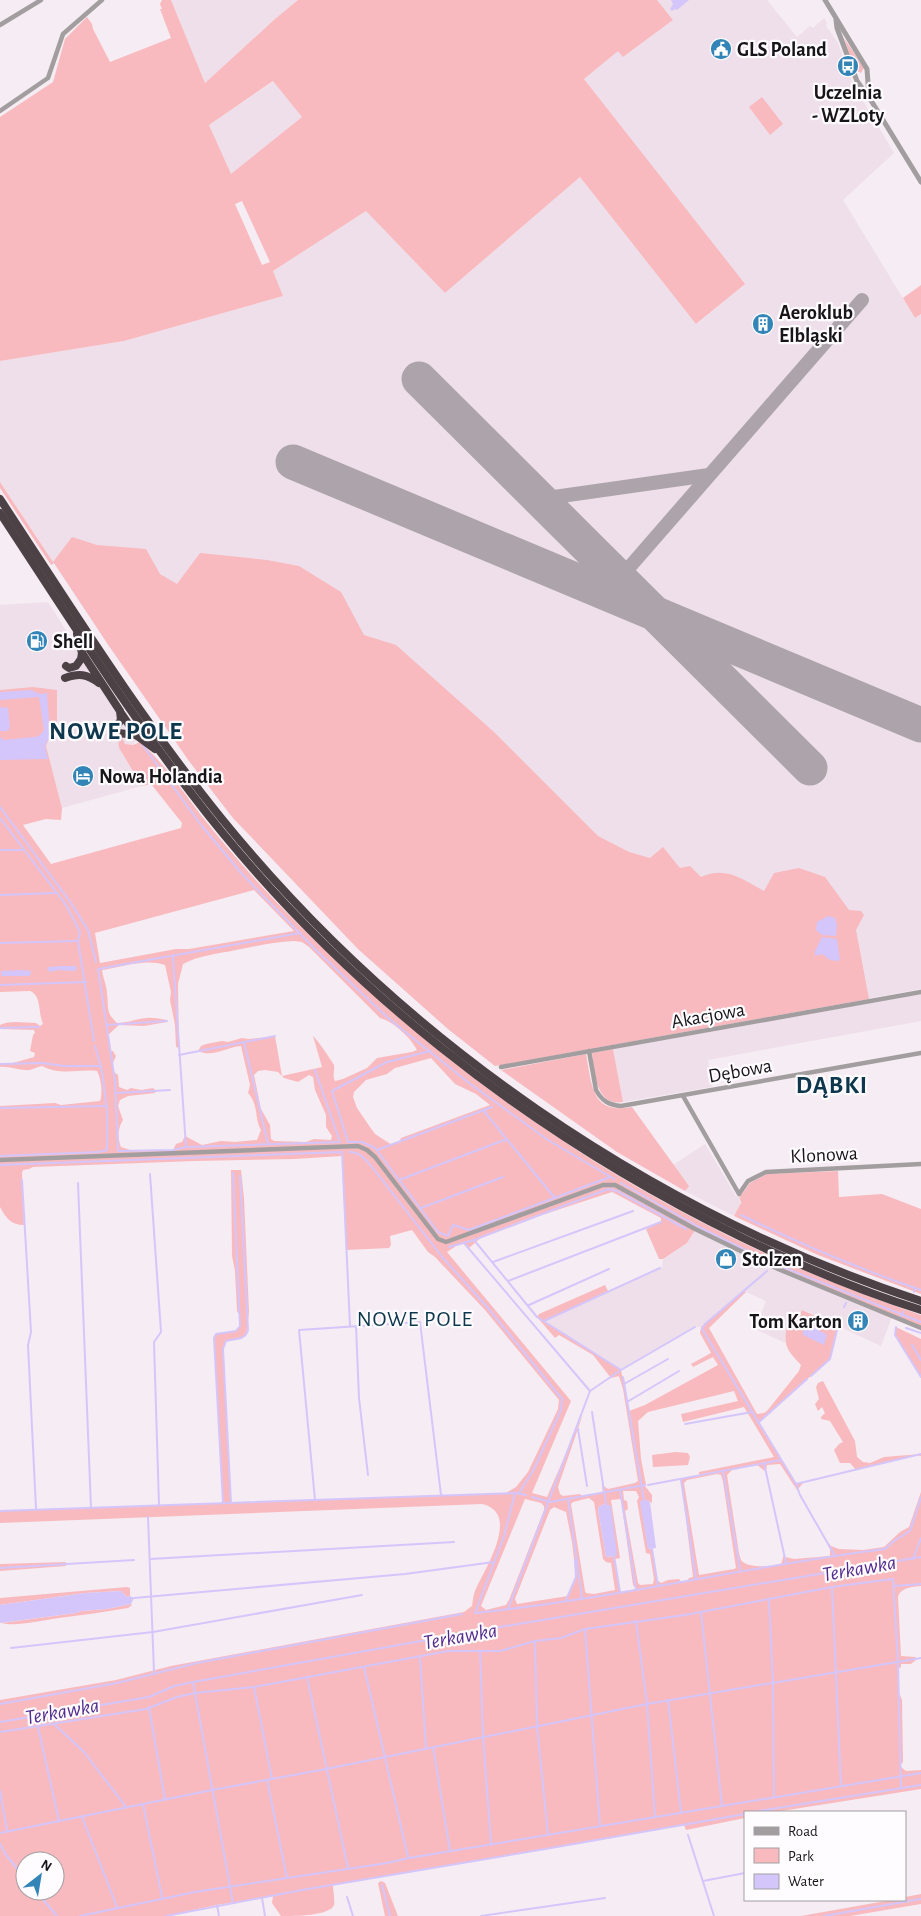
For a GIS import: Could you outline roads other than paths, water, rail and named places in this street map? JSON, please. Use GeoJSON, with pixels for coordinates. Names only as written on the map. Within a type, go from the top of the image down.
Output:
{"type":"FeatureCollection","features":[{"type":"Feature","properties":{"kind":"highway"},"geometry":{"type":"LineString","coordinates":[[0,499],[162,740],[223,820],[310,916],[348,954],[411,1011],[459,1051],[538,1109],[656,1182],[726,1220],[781,1246],[858,1278],[921,1301]]}},
{"type":"Feature","properties":{"kind":"highway"},"geometry":{"type":"LineString","coordinates":[[0,513],[74,625],[192,794],[242,854],[318,937],[366,983],[420,1030],[505,1096],[596,1157],[706,1219],[817,1271],[921,1310]]}},
{"type":"Feature","properties":{"kind":"highway"},"geometry":{"type":"LineString","coordinates":[[74,625],[82,653],[136,735]]}},
{"type":"Feature","properties":{"kind":"highway"},"geometry":{"type":"LineString","coordinates":[[66,666],[69,668],[76,666],[81,659],[82,653]]}},
{"type":"Feature","properties":{"kind":"highway"},"geometry":{"type":"LineString","coordinates":[[65,678],[75,675],[86,675],[103,686]]}},
{"type":"Feature","properties":{"kind":"highway"},"geometry":{"type":"LineString","coordinates":[[120,711],[121,720],[117,730],[146,740],[166,759]]}},
{"type":"Feature","properties":{"kind":"street"},"geometry":{"type":"LineString","coordinates":[[0,25],[41,0]]}},
{"type":"Feature","properties":{"kind":"street"},"geometry":{"type":"LineString","coordinates":[[0,111],[48,78],[63,34],[102,0]]}},
{"type":"Feature","properties":{"kind":"street"},"geometry":{"type":"LineString","coordinates":[[824,0],[867,70],[868,97]]}},
{"type":"Feature","properties":{"kind":"street"},"geometry":{"type":"LineString","coordinates":[[836,20],[837,28],[857,81],[921,182]]}},
{"type":"Feature","properties":{"kind":"street","name":"Akacjowa"},"geometry":{"type":"LineString","coordinates":[[501,1067],[921,992]]}},
{"type":"Feature","properties":{"kind":"street","name":"Dębowa"},"geometry":{"type":"LineString","coordinates":[[589,1051],[596,1090],[602,1099],[613,1106],[683,1096],[921,1053]]}},
{"type":"Feature","properties":{"kind":"street","name":"Dębowa"},"geometry":{"type":"LineString","coordinates":[[683,1096],[739,1194]]}},
{"type":"Feature","properties":{"kind":"street"},"geometry":{"type":"LineString","coordinates":[[0,1160],[358,1146],[371,1153],[438,1239],[446,1242],[603,1185],[611,1184],[624,1189],[695,1230],[778,1269],[921,1328]]}},
{"type":"Feature","properties":{"kind":"street","name":"Klonowa"},"geometry":{"type":"LineString","coordinates":[[739,1194],[748,1181],[766,1172],[921,1164]]}},
{"type":"Feature","properties":{"kind":"water"},"geometry":{"type":"Polygon","coordinates":[[[671,0],[689,0],[677,10],[672,11],[670,9],[673,4],[671,0]]]}},
{"type":"Feature","properties":{"kind":"water"},"geometry":{"type":"Polygon","coordinates":[[[31,690],[40,694],[47,693],[50,736],[45,746],[48,759],[0,760],[0,738],[3,740],[34,737],[39,736],[44,730],[39,697],[0,700],[0,692],[31,690]]]}},
{"type":"Feature","properties":{"kind":"water"},"geometry":{"type":"Polygon","coordinates":[[[0,707],[8,708],[10,728],[7,731],[0,731],[0,707]]]}},
{"type":"Feature","properties":{"kind":"water"},"geometry":{"type":"Polygon","coordinates":[[[828,916],[835,918],[837,925],[836,936],[822,935],[816,930],[817,922],[828,916]]]}},
{"type":"Feature","properties":{"kind":"water"},"geometry":{"type":"Polygon","coordinates":[[[822,937],[837,939],[840,960],[830,960],[822,954],[815,956],[815,951],[822,937]]]}},
{"type":"Feature","properties":{"kind":"water"},"geometry":{"type":"Polygon","coordinates":[[[76,966],[77,969],[74,971],[58,970],[50,972],[47,969],[48,967],[76,966]]]}},
{"type":"Feature","properties":{"kind":"water"},"geometry":{"type":"Polygon","coordinates":[[[1,971],[31,971],[30,976],[1,976],[1,971]]]}},
{"type":"Feature","properties":{"kind":"water"},"geometry":{"type":"Polygon","coordinates":[[[806,1323],[827,1335],[824,1345],[803,1335],[803,1328],[806,1323]]]}},
{"type":"Feature","properties":{"kind":"water"},"geometry":{"type":"Polygon","coordinates":[[[647,1500],[650,1502],[656,1548],[648,1549],[640,1503],[640,1501],[647,1500]]]}},
{"type":"Feature","properties":{"kind":"water"},"geometry":{"type":"Polygon","coordinates":[[[606,1504],[611,1506],[617,1554],[616,1556],[606,1557],[598,1510],[599,1506],[606,1504]]]}},
{"type":"Feature","properties":{"kind":"water"},"geometry":{"type":"Polygon","coordinates":[[[121,1591],[127,1597],[134,1598],[131,1604],[107,1609],[0,1623],[0,1605],[85,1593],[121,1591]]]}},
{"type":"Feature","properties":{"kind":"waterway"},"geometry":{"type":"LineString","coordinates":[[142,744],[201,825],[242,874],[318,952],[388,1018],[469,1083],[548,1140],[614,1179]]}},
{"type":"Feature","properties":{"kind":"waterway"},"geometry":{"type":"LineString","coordinates":[[0,807],[71,903],[88,930],[96,962]]}},
{"type":"Feature","properties":{"kind":"waterway"},"geometry":{"type":"LineString","coordinates":[[0,818],[66,905],[80,932],[78,941],[94,1041]]}},
{"type":"Feature","properties":{"kind":"waterway"},"geometry":{"type":"LineString","coordinates":[[0,850],[23,850]]}},
{"type":"Feature","properties":{"kind":"waterway"},"geometry":{"type":"LineString","coordinates":[[0,895],[57,893]]}},
{"type":"Feature","properties":{"kind":"waterway"},"geometry":{"type":"LineString","coordinates":[[300,933],[98,969],[115,1081],[118,1151],[340,1142],[315,1070]]}},
{"type":"Feature","properties":{"kind":"waterway"},"geometry":{"type":"LineString","coordinates":[[0,943],[78,941]]}},
{"type":"Feature","properties":{"kind":"waterway"},"geometry":{"type":"LineString","coordinates":[[173,957],[186,1147]]}},
{"type":"Feature","properties":{"kind":"waterway"},"geometry":{"type":"LineString","coordinates":[[0,985],[86,982]]}},
{"type":"Feature","properties":{"kind":"waterway"},"geometry":{"type":"LineString","coordinates":[[107,1025],[167,1021]]}},
{"type":"Feature","properties":{"kind":"waterway"},"geometry":{"type":"LineString","coordinates":[[0,1028],[39,1027]]}},
{"type":"Feature","properties":{"kind":"waterway"},"geometry":{"type":"LineString","coordinates":[[179,1055],[275,1036]]}},
{"type":"Feature","properties":{"kind":"waterway"},"geometry":{"type":"LineString","coordinates":[[244,1042],[268,1144]]}},
{"type":"Feature","properties":{"kind":"waterway"},"geometry":{"type":"LineString","coordinates":[[0,1156],[107,1150],[107,1112],[102,1071],[95,1046]]}},
{"type":"Feature","properties":{"kind":"waterway"},"geometry":{"type":"LineString","coordinates":[[430,1051],[387,1062],[332,1091],[348,1142],[362,1142],[375,1148],[438,1232],[448,1236],[453,1225],[469,1230],[610,1177]]}},
{"type":"Feature","properties":{"kind":"waterway"},"geometry":{"type":"LineString","coordinates":[[0,1064],[42,1063],[64,1066],[100,1066]]}},
{"type":"Feature","properties":{"kind":"waterway"},"geometry":{"type":"LineString","coordinates":[[116,1093],[170,1090]]}},
{"type":"Feature","properties":{"kind":"waterway"},"geometry":{"type":"LineString","coordinates":[[0,1108],[107,1106]]}},
{"type":"Feature","properties":{"kind":"waterway"},"geometry":{"type":"LineString","coordinates":[[377,1150],[492,1107]]}},
{"type":"Feature","properties":{"kind":"waterway"},"geometry":{"type":"LineString","coordinates":[[483,1110],[554,1197]]}},
{"type":"Feature","properties":{"kind":"waterway"},"geometry":{"type":"LineString","coordinates":[[399,1180],[507,1139]]}},
{"type":"Feature","properties":{"kind":"waterway"},"geometry":{"type":"LineString","coordinates":[[0,1165],[342,1152],[350,1326]]}},
{"type":"Feature","properties":{"kind":"waterway"},"geometry":{"type":"LineString","coordinates":[[349,1152],[359,1155],[372,1167],[443,1258],[488,1308],[562,1399],[561,1410],[533,1471],[519,1493]]}},
{"type":"Feature","properties":{"kind":"waterway"},"geometry":{"type":"LineString","coordinates":[[223,1503],[214,1338],[216,1334],[236,1331],[240,1326],[233,1173]]}},
{"type":"Feature","properties":{"kind":"waterway"},"geometry":{"type":"LineString","coordinates":[[150,1174],[161,1332],[154,1342],[159,1505]]}},
{"type":"Feature","properties":{"kind":"waterway"},"geometry":{"type":"LineString","coordinates":[[231,1503],[223,1349],[226,1341],[242,1338],[247,1334],[248,1330],[240,1176]]}},
{"type":"Feature","properties":{"kind":"waterway"},"geometry":{"type":"LineString","coordinates":[[421,1208],[503,1177]]}},
{"type":"Feature","properties":{"kind":"waterway"},"geometry":{"type":"LineString","coordinates":[[22,1180],[31,1332],[28,1345],[36,1509]]}},
{"type":"Feature","properties":{"kind":"waterway"},"geometry":{"type":"LineString","coordinates":[[78,1183],[91,1508]]}},
{"type":"Feature","properties":{"kind":"waterway"},"geometry":{"type":"LineString","coordinates":[[621,1183],[697,1226],[770,1262],[921,1322]]}},
{"type":"Feature","properties":{"kind":"waterway"},"geometry":{"type":"LineString","coordinates":[[449,1247],[474,1240],[608,1189],[617,1191],[686,1229]]}},
{"type":"Feature","properties":{"kind":"waterway"},"geometry":{"type":"LineString","coordinates":[[493,1262],[633,1211]]}},
{"type":"Feature","properties":{"kind":"waterway"},"geometry":{"type":"LineString","coordinates":[[741,1215],[827,1254],[915,1288]]}},
{"type":"Feature","properties":{"kind":"waterway"},"geometry":{"type":"LineString","coordinates":[[508,1281],[661,1222]]}},
{"type":"Feature","properties":{"kind":"waterway"},"geometry":{"type":"LineString","coordinates":[[474,1240],[537,1317],[621,1370]]}},
{"type":"Feature","properties":{"kind":"waterway"},"geometry":{"type":"LineString","coordinates":[[464,1243],[590,1391],[621,1370],[695,1327]]}},
{"type":"Feature","properties":{"kind":"waterway"},"geometry":{"type":"LineString","coordinates":[[544,1321],[660,1268]]}},
{"type":"Feature","properties":{"kind":"waterway"},"geometry":{"type":"LineString","coordinates":[[529,1305],[609,1269]]}},
{"type":"Feature","properties":{"kind":"waterway"},"geometry":{"type":"LineString","coordinates":[[767,1271],[705,1324],[702,1329],[796,1484],[921,1454]]}},
{"type":"Feature","properties":{"kind":"waterway"},"geometry":{"type":"LineString","coordinates":[[914,1292],[915,1288],[921,1290]]}},
{"type":"Feature","properties":{"kind":"waterway"},"geometry":{"type":"LineString","coordinates":[[844,1307],[846,1303]]}},
{"type":"Feature","properties":{"kind":"waterway"},"geometry":{"type":"LineString","coordinates":[[901,1317],[903,1312]]}},
{"type":"Feature","properties":{"kind":"waterway"},"geometry":{"type":"LineString","coordinates":[[315,1500],[299,1330],[420,1322],[441,1495]]}},
{"type":"Feature","properties":{"kind":"waterway"},"geometry":{"type":"LineString","coordinates":[[811,1376],[830,1359],[839,1322]]}},
{"type":"Feature","properties":{"kind":"waterway"},"geometry":{"type":"LineString","coordinates":[[356,1326],[359,1398],[368,1475]]}},
{"type":"Feature","properties":{"kind":"waterway"},"geometry":{"type":"LineString","coordinates":[[896,1327],[895,1335],[921,1377]]}},
{"type":"Feature","properties":{"kind":"waterway"},"geometry":{"type":"LineString","coordinates":[[906,1328],[921,1333]]}},
{"type":"Feature","properties":{"kind":"waterway"},"geometry":{"type":"LineString","coordinates":[[912,1345],[921,1360]]}},
{"type":"Feature","properties":{"kind":"waterway"},"geometry":{"type":"LineString","coordinates":[[624,1384],[668,1359]]}},
{"type":"Feature","properties":{"kind":"waterway"},"geometry":{"type":"LineString","coordinates":[[627,1402],[679,1371]]}},
{"type":"Feature","properties":{"kind":"waterway"},"geometry":{"type":"LineString","coordinates":[[623,1377],[644,1500]]}},
{"type":"Feature","properties":{"kind":"waterway"},"geometry":{"type":"LineString","coordinates":[[758,1423],[807,1379]]}},
{"type":"Feature","properties":{"kind":"waterway"},"geometry":{"type":"LineString","coordinates":[[508,1609],[590,1391]]}},
{"type":"Feature","properties":{"kind":"waterway"},"geometry":{"type":"LineString","coordinates":[[592,1412],[606,1504]]}},
{"type":"Feature","properties":{"kind":"waterway"},"geometry":{"type":"LineString","coordinates":[[685,1424],[752,1412]]}},
{"type":"Feature","properties":{"kind":"waterway"},"geometry":{"type":"LineString","coordinates":[[578,1429],[587,1486]]}},
{"type":"Feature","properties":{"kind":"waterway"},"geometry":{"type":"LineString","coordinates":[[648,1485],[781,1460]]}},
{"type":"Feature","properties":{"kind":"waterway"},"geometry":{"type":"LineString","coordinates":[[764,1463],[786,1563]]}},
{"type":"Feature","properties":{"kind":"waterway"},"geometry":{"type":"LineString","coordinates":[[723,1471],[740,1569]]}},
{"type":"Feature","properties":{"kind":"waterway"},"geometry":{"type":"LineString","coordinates":[[681,1480],[696,1579]]}},
{"type":"Feature","properties":{"kind":"waterway"},"geometry":{"type":"LineString","coordinates":[[796,1484],[800,1495],[835,1556]]}},
{"type":"Feature","properties":{"kind":"waterway"},"geometry":{"type":"LineString","coordinates":[[532,1497],[550,1502],[645,1485]]}},
{"type":"Feature","properties":{"kind":"waterway"},"geometry":{"type":"LineString","coordinates":[[620,1490],[636,1589]]}},
{"type":"Feature","properties":{"kind":"waterway"},"geometry":{"type":"LineString","coordinates":[[515,1493],[504,1536],[475,1613],[527,1607],[783,1564],[885,1549],[910,1531],[921,1497]]}},
{"type":"Feature","properties":{"kind":"waterway"},"geometry":{"type":"LineString","coordinates":[[0,1511],[515,1493],[526,1495]]}},
{"type":"Feature","properties":{"kind":"waterway"},"geometry":{"type":"LineString","coordinates":[[568,1499],[582,1598]]}},
{"type":"Feature","properties":{"kind":"waterway"},"geometry":{"type":"LineString","coordinates":[[148,1517],[154,1672]]}},
{"type":"Feature","properties":{"kind":"waterway"},"geometry":{"type":"LineString","coordinates":[[913,1559],[921,1538]]}},
{"type":"Feature","properties":{"kind":"waterway"},"geometry":{"type":"LineString","coordinates":[[150,1559],[454,1542]]}},
{"type":"Feature","properties":{"kind":"waterway"},"geometry":{"type":"LineString","coordinates":[[652,1549],[658,1586]]}},
{"type":"Feature","properties":{"kind":"waterway"},"geometry":{"type":"LineString","coordinates":[[614,1556],[620,1592]]}},
{"type":"Feature","properties":{"kind":"waterway","name":"Terkawka"},"geometry":{"type":"LineString","coordinates":[[0,1722],[149,1697],[174,1686],[193,1682],[488,1629],[921,1557]]}},
{"type":"Feature","properties":{"kind":"waterway"},"geometry":{"type":"LineString","coordinates":[[0,1568],[134,1560]]}},
{"type":"Feature","properties":{"kind":"waterway"},"geometry":{"type":"LineString","coordinates":[[566,1600],[576,1577],[575,1560]]}},
{"type":"Feature","properties":{"kind":"waterway"},"geometry":{"type":"LineString","coordinates":[[134,1598],[405,1574],[494,1562]]}},
{"type":"Feature","properties":{"kind":"waterway"},"geometry":{"type":"LineString","coordinates":[[0,1732],[146,1709],[177,1697],[195,1693],[254,1687],[448,1651],[500,1651],[535,1641],[561,1638],[585,1629],[685,1615],[832,1587],[893,1579],[898,1662],[901,1788]]}},
{"type":"Feature","properties":{"kind":"waterway"},"geometry":{"type":"LineString","coordinates":[[894,1586],[921,1584]]}},
{"type":"Feature","properties":{"kind":"waterway"},"geometry":{"type":"LineString","coordinates":[[832,1587],[841,1786]]}},
{"type":"Feature","properties":{"kind":"waterway"},"geometry":{"type":"LineString","coordinates":[[11,1648],[153,1632],[362,1595]]}},
{"type":"Feature","properties":{"kind":"waterway"},"geometry":{"type":"LineString","coordinates":[[769,1600],[773,1683],[774,1797]]}},
{"type":"Feature","properties":{"kind":"waterway"},"geometry":{"type":"LineString","coordinates":[[701,1612],[722,1806]]}},
{"type":"Feature","properties":{"kind":"waterway"},"geometry":{"type":"LineString","coordinates":[[0,1704],[117,1683],[197,1663],[462,1614]]}},
{"type":"Feature","properties":{"kind":"waterway"},"geometry":{"type":"LineString","coordinates":[[636,1621],[647,1704],[655,1817]]}},
{"type":"Feature","properties":{"kind":"waterway"},"geometry":{"type":"LineString","coordinates":[[585,1629],[600,1826]]}},
{"type":"Feature","properties":{"kind":"waterway"},"geometry":{"type":"LineString","coordinates":[[535,1641],[537,1726],[548,1835]]}},
{"type":"Feature","properties":{"kind":"waterway"},"geometry":{"type":"LineString","coordinates":[[480,1650],[483,1736],[491,1844]]}},
{"type":"Feature","properties":{"kind":"waterway"},"geometry":{"type":"LineString","coordinates":[[420,1658],[426,1747]]}},
{"type":"Feature","properties":{"kind":"waterway"},"geometry":{"type":"LineString","coordinates":[[0,1833],[647,1704],[921,1658]]}},
{"type":"Feature","properties":{"kind":"waterway"},"geometry":{"type":"LineString","coordinates":[[364,1667],[408,1857]]}},
{"type":"Feature","properties":{"kind":"waterway"},"geometry":{"type":"LineString","coordinates":[[307,1677],[348,1868]]}},
{"type":"Feature","properties":{"kind":"waterway"},"geometry":{"type":"LineString","coordinates":[[193,1682],[233,1903]]}},
{"type":"Feature","properties":{"kind":"waterway"},"geometry":{"type":"LineString","coordinates":[[254,1687],[272,1779]]}},
{"type":"Feature","properties":{"kind":"waterway"},"geometry":{"type":"LineString","coordinates":[[668,1700],[681,1812]]}},
{"type":"Feature","properties":{"kind":"waterway"},"geometry":{"type":"LineString","coordinates":[[149,1708],[165,1799]]}},
{"type":"Feature","properties":{"kind":"waterway"},"geometry":{"type":"LineString","coordinates":[[54,1724],[84,1752],[126,1807]]}},
{"type":"Feature","properties":{"kind":"waterway"},"geometry":{"type":"LineString","coordinates":[[38,1727],[59,1821]]}},
{"type":"Feature","properties":{"kind":"waterway"},"geometry":{"type":"LineString","coordinates":[[433,1747],[450,1851]]}},
{"type":"Feature","properties":{"kind":"waterway"},"geometry":{"type":"LineString","coordinates":[[80,1916],[195,1892],[387,1863],[921,1773]]}},
{"type":"Feature","properties":{"kind":"waterway"},"geometry":{"type":"LineString","coordinates":[[267,1780],[287,1878]]}},
{"type":"Feature","properties":{"kind":"waterway"},"geometry":{"type":"LineString","coordinates":[[759,1811],[921,1785]]}},
{"type":"Feature","properties":{"kind":"waterway"},"geometry":{"type":"LineString","coordinates":[[0,1791],[7,1831]]}},
{"type":"Feature","properties":{"kind":"waterway"},"geometry":{"type":"LineString","coordinates":[[143,1804],[162,1897]]}},
{"type":"Feature","properties":{"kind":"waterway"},"geometry":{"type":"LineString","coordinates":[[166,1916],[302,1890],[744,1814]]}},
{"type":"Feature","properties":{"kind":"waterway"},"geometry":{"type":"LineString","coordinates":[[82,1817],[117,1907]]}},
{"type":"Feature","properties":{"kind":"waterway"},"geometry":{"type":"LineString","coordinates":[[688,1835],[714,1916]]}},
{"type":"Feature","properties":{"kind":"waterway"},"geometry":{"type":"LineString","coordinates":[[0,1844],[15,1866]]}},
{"type":"Feature","properties":{"kind":"waterway"},"geometry":{"type":"LineString","coordinates":[[703,1881],[744,1873]]}},
{"type":"Feature","properties":{"kind":"waterway"},"geometry":{"type":"LineString","coordinates":[[382,1885],[390,1916]]}},
{"type":"Feature","properties":{"kind":"waterway"},"geometry":{"type":"LineString","coordinates":[[347,1897],[353,1916]]}},
{"type":"Feature","properties":{"kind":"waterway"},"geometry":{"type":"LineString","coordinates":[[262,1898],[265,1916]]}},
{"type":"Feature","properties":{"kind":"waterway"},"geometry":{"type":"LineString","coordinates":[[481,1916],[605,1898]]}},
{"type":"Feature","properties":{"kind":"waterway"},"geometry":{"type":"LineString","coordinates":[[824,1916],[921,1899]]}},
{"type":"Feature","properties":{"kind":"waterway"},"geometry":{"type":"LineString","coordinates":[[44,1901],[57,1916]]}},
{"type":"Feature","properties":{"kind":"waterway"},"geometry":{"type":"LineString","coordinates":[[217,1905],[219,1916]]}},
{"type":"Feature","properties":{"kind":"place","name":"GLS Poland"},"geometry":{"type":"Point","coordinates":[721,49]}},
{"type":"Feature","properties":{"kind":"place","name":"Uczelnia - WZLoty"},"geometry":{"type":"Point","coordinates":[848,66]}},
{"type":"Feature","properties":{"kind":"place","name":"Aeroklub Elbląski"},"geometry":{"type":"Point","coordinates":[763,324]}},
{"type":"Feature","properties":{"kind":"place","name":"Shell"},"geometry":{"type":"Point","coordinates":[37,641]}},
{"type":"Feature","properties":{"kind":"place","name":"Nowa Holandia"},"geometry":{"type":"Point","coordinates":[83,776]}},
{"type":"Feature","properties":{"kind":"place","name":"Stolzen"},"geometry":{"type":"Point","coordinates":[726,1259]}},
{"type":"Feature","properties":{"kind":"place","name":"Tom Karton"},"geometry":{"type":"Point","coordinates":[858,1321]}},
{"type":"Feature","properties":{"kind":"district","name":"NOWE POLE"},"geometry":{"type":"Point","coordinates":[116,730]}},
{"type":"Feature","properties":{"kind":"district","name":"DĄBKI"},"geometry":{"type":"Point","coordinates":[832,1084]}},
{"type":"Feature","properties":{"kind":"district","name":"NOWE POLE"},"geometry":{"type":"Point","coordinates":[415,1318]}}]}
